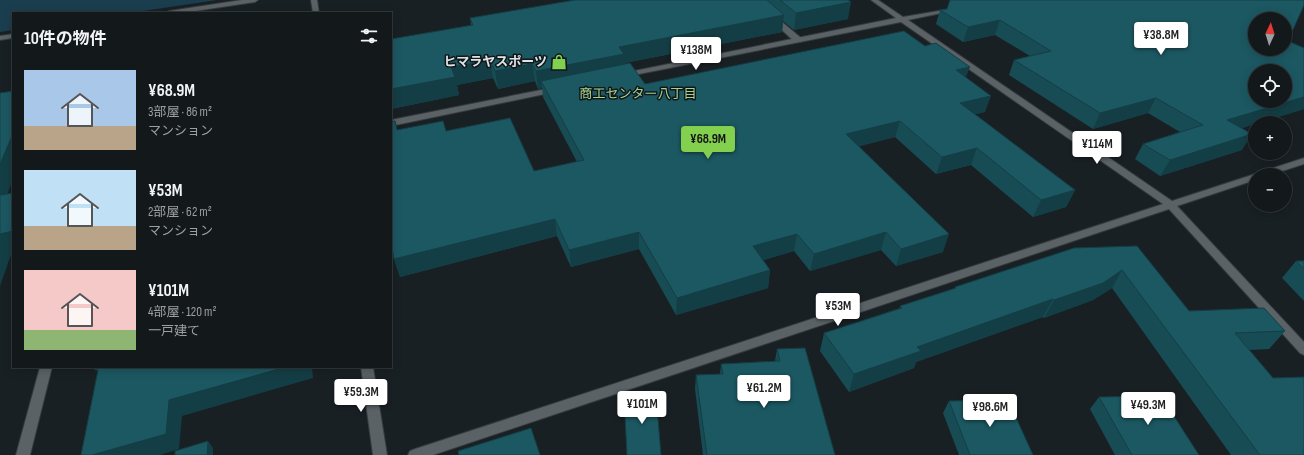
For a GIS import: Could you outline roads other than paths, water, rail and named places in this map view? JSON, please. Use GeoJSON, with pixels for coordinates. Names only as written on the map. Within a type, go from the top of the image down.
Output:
{"type":"FeatureCollection","features":[{"type":"Feature","properties":{"kind":"street"},"geometry":{"type":"LineString","coordinates":[[176,12],[255,0]]}},
{"type":"Feature","properties":{"kind":"street"},"geometry":{"type":"LineString","coordinates":[[314,0],[316,12]]}},
{"type":"Feature","properties":{"kind":"street"},"geometry":{"type":"LineString","coordinates":[[752,0],[798,40]]}},
{"type":"Feature","properties":{"kind":"street"},"geometry":{"type":"LineString","coordinates":[[874,0],[1170,204],[1304,350]]}},
{"type":"Feature","properties":{"kind":"street"},"geometry":{"type":"LineString","coordinates":[[618,76],[960,7]]}},
{"type":"Feature","properties":{"kind":"street"},"geometry":{"type":"LineString","coordinates":[[0,38],[12,36]]}},
{"type":"Feature","properties":{"kind":"street"},"geometry":{"type":"LineString","coordinates":[[392,123],[563,88]]}},
{"type":"Feature","properties":{"kind":"street"},"geometry":{"type":"LineString","coordinates":[[1282,168],[1304,161]]}},
{"type":"Feature","properties":{"kind":"street"},"geometry":{"type":"LineString","coordinates":[[415,455],[1248,179]]}},
{"type":"Feature","properties":{"kind":"street"},"geometry":{"type":"LineString","coordinates":[[23,455],[46,368]]}},
{"type":"Feature","properties":{"kind":"street"},"geometry":{"type":"LineString","coordinates":[[367,368],[380,455]]}},
{"type":"Feature","properties":{"kind":"place","name":"ヒマラヤスポーツ"},"geometry":{"type":"Point","coordinates":[559,62]}},
{"type":"Feature","properties":{"kind":"district","name":"商工センター八丁目"},"geometry":{"type":"Point","coordinates":[638,94]}}]}
